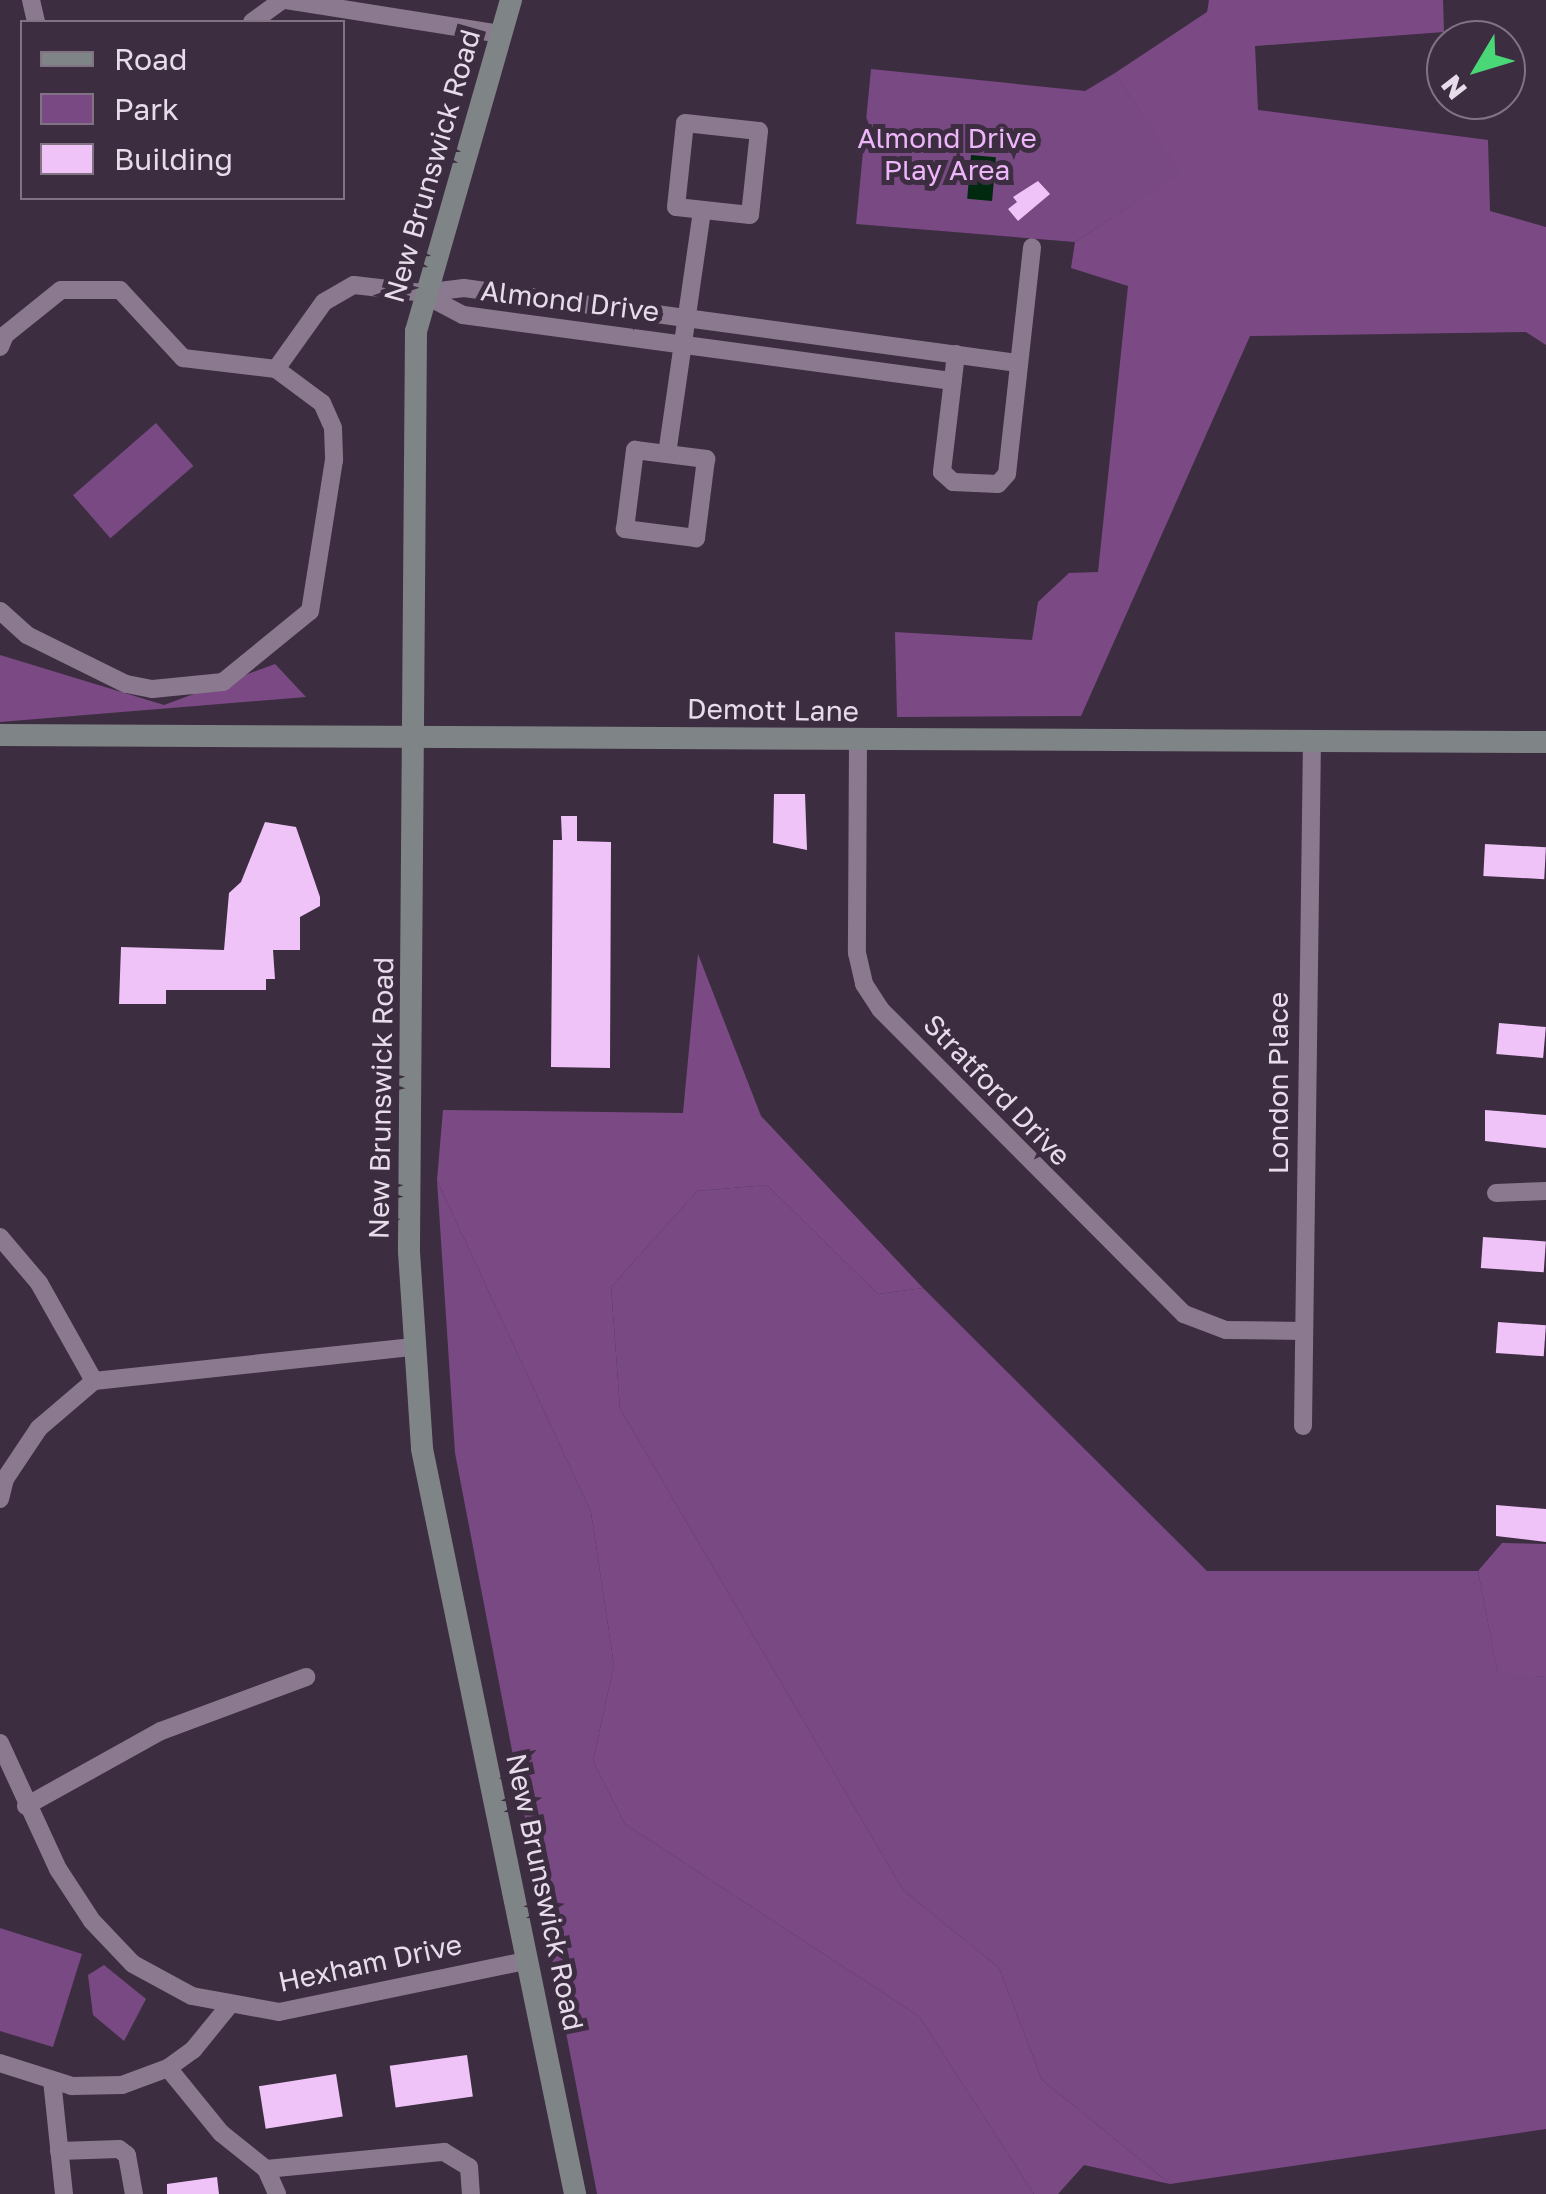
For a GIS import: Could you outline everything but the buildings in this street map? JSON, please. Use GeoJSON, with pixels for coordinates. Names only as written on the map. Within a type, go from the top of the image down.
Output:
{"type":"FeatureCollection","features":[{"type":"Feature","properties":{"kind":"street"},"geometry":{"type":"LineString","coordinates":[[255,20],[284,0],[501,34]]}},
{"type":"Feature","properties":{"kind":"street"},"geometry":{"type":"LineString","coordinates":[[380,14],[398,0]]}},
{"type":"Feature","properties":{"kind":"street","name":"New Brunswick Road"},"geometry":{"type":"LineString","coordinates":[[511,0],[423,293],[416,369],[412,1347],[438,1532],[575,2194]]}},
{"type":"Feature","properties":{"kind":"street"},"geometry":{"type":"LineString","coordinates":[[685,123],[759,131],[750,215],[702,210],[676,207],[685,123]]}},
{"type":"Feature","properties":{"kind":"street","name":"Almond Drive"},"geometry":{"type":"LineString","coordinates":[[667,454],[702,210]]}},
{"type":"Feature","properties":{"kind":"street"},"geometry":{"type":"LineString","coordinates":[[956,354],[942,472],[954,482],[998,484],[1007,474],[1032,247]]}},
{"type":"Feature","properties":{"kind":"street"},"geometry":{"type":"LineString","coordinates":[[0,347],[5,335],[61,290],[108,286],[120,290],[183,358],[276,369],[322,403],[333,428],[324,547],[315,599],[303,622],[223,682],[152,688],[126,684],[26,635],[0,611]]}},
{"type":"Feature","properties":{"kind":"street"},"geometry":{"type":"LineString","coordinates":[[276,369],[324,302],[346,287],[423,293]]}},
{"type":"Feature","properties":{"kind":"street","name":"Almond Drive"},"geometry":{"type":"LineString","coordinates":[[423,293],[464,288],[1018,363]]}},
{"type":"Feature","properties":{"kind":"street","name":"Almond Drive"},"geometry":{"type":"LineString","coordinates":[[423,293],[463,315],[953,381]]}},
{"type":"Feature","properties":{"kind":"street"},"geometry":{"type":"LineString","coordinates":[[635,450],[667,454],[706,459],[696,538],[625,529],[635,450]]}},
{"type":"Feature","properties":{"kind":"street","name":"Demott Lane"},"geometry":{"type":"LineString","coordinates":[[0,735],[1546,742]]}},
{"type":"Feature","properties":{"kind":"street","name":"Stratford Drive"},"geometry":{"type":"LineString","coordinates":[[858,740],[857,953],[864,984],[880,1009],[1169,1303],[1226,1330],[1304,1332]]}},
{"type":"Feature","properties":{"kind":"street","name":"London Place"},"geometry":{"type":"LineString","coordinates":[[1303,1426],[1312,741]]}},
{"type":"Feature","properties":{"kind":"street"},"geometry":{"type":"LineString","coordinates":[[1496,1193],[1546,1191]]}},
{"type":"Feature","properties":{"kind":"street"},"geometry":{"type":"LineString","coordinates":[[0,1237],[39,1283],[94,1380]]}},
{"type":"Feature","properties":{"kind":"street"},"geometry":{"type":"LineString","coordinates":[[0,1499],[5,1479],[39,1428],[94,1380],[412,1347]]}},
{"type":"Feature","properties":{"kind":"street"},"geometry":{"type":"LineString","coordinates":[[26,1806],[161,1731],[306,1677]]}},
{"type":"Feature","properties":{"kind":"street","name":"Hexham Drive"},"geometry":{"type":"LineString","coordinates":[[0,1743],[58,1869],[116,1950],[192,1996],[228,2007],[304,2008],[529,1960]]}},
{"type":"Feature","properties":{"kind":"street"},"geometry":{"type":"LineString","coordinates":[[0,2063],[72,2086],[122,2084],[168,2068],[193,2050],[228,2007]]}},
{"type":"Feature","properties":{"kind":"street"},"geometry":{"type":"LineString","coordinates":[[168,2068],[221,2134],[266,2169],[278,2194]]}},
{"type":"Feature","properties":{"kind":"street"},"geometry":{"type":"LineString","coordinates":[[52,2080],[64,2194]]}},
{"type":"Feature","properties":{"kind":"street"},"geometry":{"type":"LineString","coordinates":[[59,2152],[119,2148],[127,2154],[134,2194]]}},
{"type":"Feature","properties":{"kind":"street"},"geometry":{"type":"LineString","coordinates":[[266,2169],[444,2152],[469,2167],[471,2194]]}},
{"type":"Feature","properties":{"kind":"green space","name":"Almond Drive Play Area"},"geometry":{"type":"Polygon","coordinates":[[[871,69],[1085,91],[1115,73],[1182,173],[1075,242],[856,224],[871,69]]]}},
{"type":"Feature","properties":{"kind":"green space"},"geometry":{"type":"Polygon","coordinates":[[[156,423],[193,466],[110,538],[73,495],[156,423]]]}},
{"type":"Feature","properties":{"kind":"green space"},"geometry":{"type":"Polygon","coordinates":[[[437,1180],[591,1512],[614,1665],[593,1761],[625,1824],[919,2016],[1034,2194],[597,2194],[455,1453],[437,1180]]]}},
{"type":"Feature","properties":{"kind":"green space"},"geometry":{"type":"Polygon","coordinates":[[[767,1185],[878,1294],[923,1288],[1207,1571],[1478,1571],[1498,1673],[1546,1677],[1546,2129],[1170,2184],[1042,2080],[999,1968],[903,1890],[620,1409],[611,1287],[697,1191],[767,1185]]]}},
{"type":"Feature","properties":{"kind":"green space"},"geometry":{"type":"Polygon","coordinates":[[[0,1928],[82,1954],[53,2047],[0,2031],[0,1928]]]}},
{"type":"Feature","properties":{"kind":"green space"},"geometry":{"type":"Polygon","coordinates":[[[104,1965],[146,1999],[124,2041],[93,2015],[88,1975],[104,1965]]]}},
{"type":"Feature","properties":{"kind":"shaded area"},"geometry":{"type":"Polygon","coordinates":[[[1209,0],[1443,0],[1444,20],[1426,20],[1426,33],[1255,46],[1258,110],[1488,140],[1490,211],[1546,227],[1546,345],[1526,332],[1250,336],[1081,716],[897,717],[895,632],[1032,640],[1038,602],[1069,573],[1098,572],[1128,286],[1071,268],[1075,242],[1181,173],[1115,73],[1207,12],[1209,0]]]}},
{"type":"Feature","properties":{"kind":"shaded area"},"geometry":{"type":"Polygon","coordinates":[[[971,155],[996,157],[992,201],[967,199],[971,155]]]}},
{"type":"Feature","properties":{"kind":"shaded area"},"geometry":{"type":"Polygon","coordinates":[[[0,655],[164,705],[275,664],[306,697],[0,722],[0,655]]]}},
{"type":"Feature","properties":{"kind":"shaded area"},"geometry":{"type":"Polygon","coordinates":[[[698,954],[761,1116],[923,1288],[878,1294],[767,1185],[697,1191],[611,1287],[620,1409],[903,1890],[999,1968],[1042,2080],[1170,2184],[1084,2165],[1058,2194],[1034,2194],[919,2016],[625,1824],[593,1761],[614,1665],[591,1512],[437,1180],[443,1110],[683,1113],[698,954]]]}},
{"type":"Feature","properties":{"kind":"shaded area"},"geometry":{"type":"Polygon","coordinates":[[[1502,1543],[1546,1544],[1546,1677],[1498,1674],[1478,1571],[1502,1543]]]}}]}
